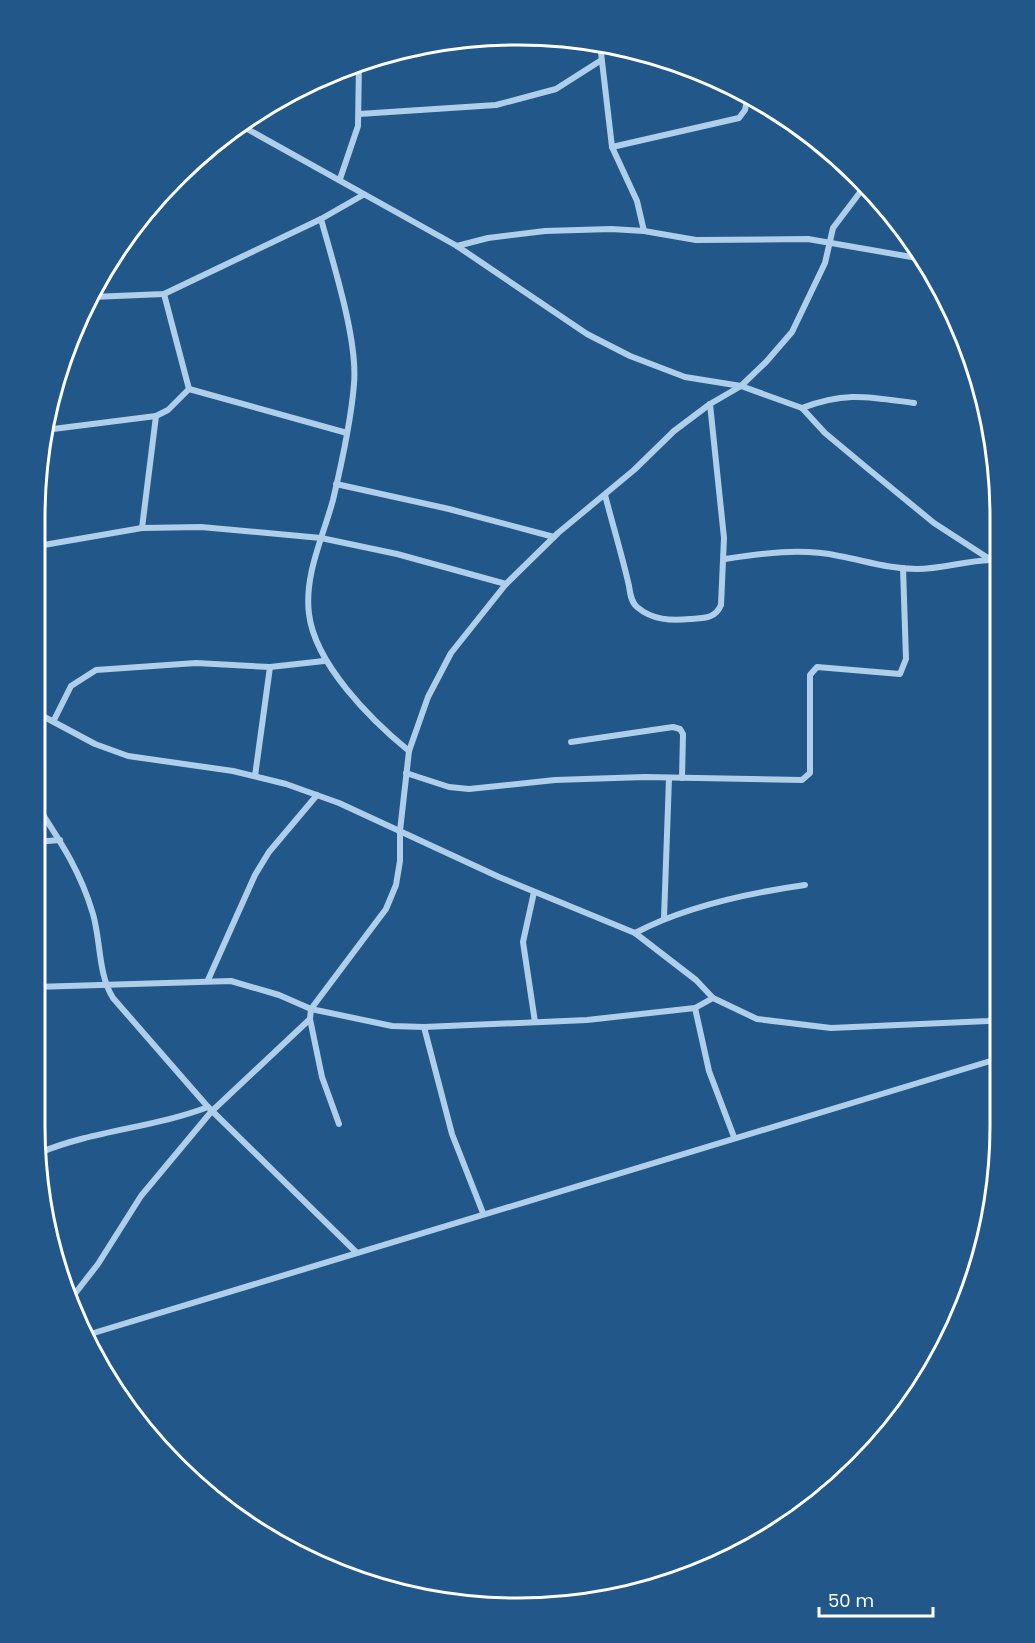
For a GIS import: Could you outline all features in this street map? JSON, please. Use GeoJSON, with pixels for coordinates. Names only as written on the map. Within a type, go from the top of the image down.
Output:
{"type":"FeatureCollection","features":[{"type":"Feature","properties":{"kind":"street"},"geometry":{"type":"LineString","coordinates":[[600,52],[612,147],[637,201],[645,231]]}},
{"type":"Feature","properties":{"kind":"street"},"geometry":{"type":"LineString","coordinates":[[359,114],[506,104],[556,89],[600,61]]}},
{"type":"Feature","properties":{"kind":"street"},"geometry":{"type":"LineString","coordinates":[[340,179],[353,146],[359,114],[359,73]]}},
{"type":"Feature","properties":{"kind":"street"},"geometry":{"type":"LineString","coordinates":[[612,147],[739,118],[745,111],[746,104]]}},
{"type":"Feature","properties":{"kind":"street"},"geometry":{"type":"LineString","coordinates":[[249,130],[340,179],[363,195],[397,210],[457,246],[544,308],[630,356],[685,377],[741,386],[802,408],[825,433],[934,523],[990,559]]}},
{"type":"Feature","properties":{"kind":"street"},"geometry":{"type":"LineString","coordinates":[[339,1124],[322,1077],[310,1018],[311,1010],[386,909],[396,885],[409,751],[439,673],[451,653],[506,584],[554,537],[605,495],[674,431],[710,404],[741,386],[792,332],[825,263],[833,228],[860,192]]}},
{"type":"Feature","properties":{"kind":"street"},"geometry":{"type":"LineString","coordinates":[[100,297],[164,294],[321,219],[363,195]]}},
{"type":"Feature","properties":{"kind":"street"},"geometry":{"type":"LineString","coordinates":[[321,219],[353,352],[354,384],[347,433],[308,600],[311,627],[324,661],[385,732],[409,751]]}},
{"type":"Feature","properties":{"kind":"street"},"geometry":{"type":"LineString","coordinates":[[457,246],[488,238],[572,229],[645,231],[696,240],[754,238],[830,242],[911,257]]}},
{"type":"Feature","properties":{"kind":"street"},"geometry":{"type":"LineString","coordinates":[[164,294],[189,389]]}},
{"type":"Feature","properties":{"kind":"street"},"geometry":{"type":"LineString","coordinates":[[189,389],[347,433]]}},
{"type":"Feature","properties":{"kind":"street"},"geometry":{"type":"LineString","coordinates":[[53,429],[156,416],[168,410],[189,389]]}},
{"type":"Feature","properties":{"kind":"street"},"geometry":{"type":"LineString","coordinates":[[802,408],[826,399],[850,395],[914,403]]}},
{"type":"Feature","properties":{"kind":"street"},"geometry":{"type":"LineString","coordinates":[[605,495],[634,603],[645,613],[674,621],[709,618],[717,613],[721,605],[724,559],[720,489],[710,404]]}},
{"type":"Feature","properties":{"kind":"street"},"geometry":{"type":"LineString","coordinates":[[142,528],[156,416]]}},
{"type":"Feature","properties":{"kind":"street"},"geometry":{"type":"LineString","coordinates":[[336,484],[449,509],[554,537]]}},
{"type":"Feature","properties":{"kind":"street"},"geometry":{"type":"LineString","coordinates":[[45,545],[142,528],[201,527],[321,538],[397,554],[506,584]]}},
{"type":"Feature","properties":{"kind":"street"},"geometry":{"type":"LineString","coordinates":[[724,559],[786,552],[813,553],[918,569],[990,560]]}},
{"type":"Feature","properties":{"kind":"street"},"geometry":{"type":"LineString","coordinates":[[406,773],[449,787],[470,789],[555,780],[682,778],[802,780],[808,778],[810,773],[810,675],[812,670],[817,668],[900,674],[906,659],[903,568]]}},
{"type":"Feature","properties":{"kind":"street"},"geometry":{"type":"LineString","coordinates":[[54,720],[71,686],[96,670],[196,663],[270,667],[324,661]]}},
{"type":"Feature","properties":{"kind":"street"},"geometry":{"type":"LineString","coordinates":[[255,776],[270,667]]}},
{"type":"Feature","properties":{"kind":"street"},"geometry":{"type":"LineString","coordinates":[[45,716],[95,744],[128,756],[255,776],[317,795],[534,892],[635,933],[696,980],[713,998],[757,1019],[831,1028],[990,1020]]}},
{"type":"Feature","properties":{"kind":"street"},"geometry":{"type":"LineString","coordinates":[[572,742],[673,727],[680,729],[683,734],[682,778]]}},
{"type":"Feature","properties":{"kind":"street"},"geometry":{"type":"LineString","coordinates":[[664,918],[669,778]]}},
{"type":"Feature","properties":{"kind":"street"},"geometry":{"type":"LineString","coordinates":[[208,980],[255,875],[269,852],[317,795]]}},
{"type":"Feature","properties":{"kind":"street"},"geometry":{"type":"LineString","coordinates":[[45,818],[78,869],[93,916],[102,956],[104,984],[113,998],[210,1109],[356,1252]]}},
{"type":"Feature","properties":{"kind":"street"},"geometry":{"type":"LineString","coordinates":[[45,841],[60,840]]}},
{"type":"Feature","properties":{"kind":"street"},"geometry":{"type":"LineString","coordinates":[[635,933],[664,918],[775,889],[805,885]]}},
{"type":"Feature","properties":{"kind":"street"},"geometry":{"type":"LineString","coordinates":[[534,892],[524,942],[535,1023]]}},
{"type":"Feature","properties":{"kind":"street"},"geometry":{"type":"LineString","coordinates":[[45,987],[231,981],[279,995],[311,1010],[392,1026],[424,1027],[535,1023],[695,1008],[713,998]]}},
{"type":"Feature","properties":{"kind":"street"},"geometry":{"type":"LineString","coordinates":[[695,1008],[709,1071],[734,1137]]}},
{"type":"Feature","properties":{"kind":"street"},"geometry":{"type":"LineString","coordinates":[[76,1292],[98,1263],[141,1196],[210,1109],[310,1018]]}},
{"type":"Feature","properties":{"kind":"street"},"geometry":{"type":"LineString","coordinates":[[424,1027],[452,1134],[483,1213]]}},
{"type":"Feature","properties":{"kind":"street"},"geometry":{"type":"LineString","coordinates":[[94,1333],[990,1061]]}},
{"type":"Feature","properties":{"kind":"street"},"geometry":{"type":"LineString","coordinates":[[46,1151],[94,1135],[210,1109]]}}]}
